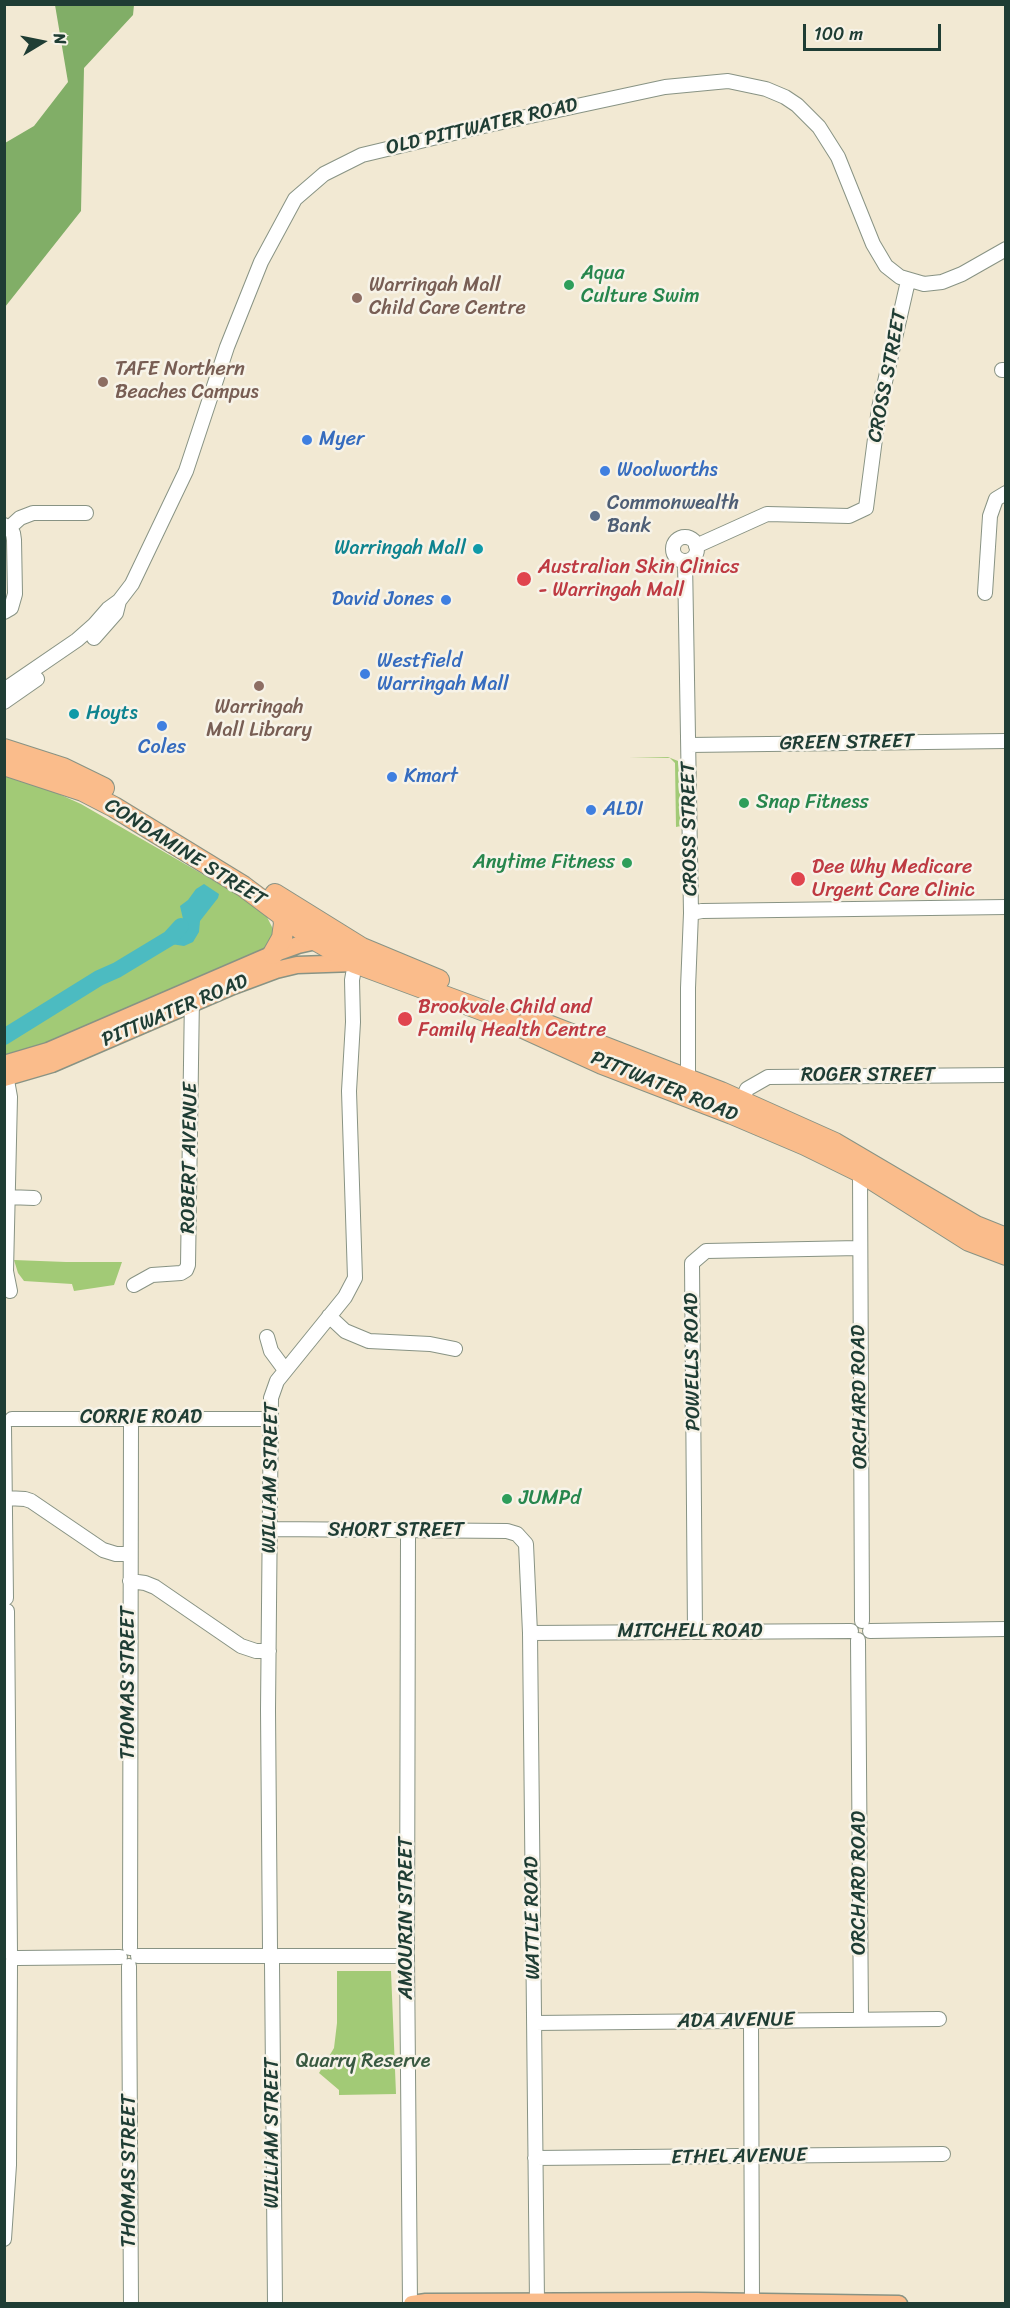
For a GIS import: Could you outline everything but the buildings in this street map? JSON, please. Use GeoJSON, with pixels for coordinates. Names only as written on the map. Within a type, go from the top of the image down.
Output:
{"type":"FeatureCollection","features":[{"type":"Feature","properties":{"kind":"highway","name":"CONDAMINE STREET"},"geometry":{"type":"LineString","coordinates":[[4,749],[63,768],[104,788],[350,941]]}},
{"type":"Feature","properties":{"kind":"highway","name":"CONDAMINE STREET"},"geometry":{"type":"LineString","coordinates":[[4,765],[59,782],[98,798],[194,854],[282,914],[315,940],[355,963]]}},
{"type":"Feature","properties":{"kind":"highway"},"geometry":{"type":"LineString","coordinates":[[273,954],[282,938],[284,923],[282,914]]}},
{"type":"Feature","properties":{"kind":"highway","name":"PITTWATER ROAD"},"geometry":{"type":"LineString","coordinates":[[350,941],[375,955],[687,1089],[860,1172],[961,1236],[1005,1255]]}},
{"type":"Feature","properties":{"kind":"highway","name":"PITTWATER ROAD"},"geometry":{"type":"LineString","coordinates":[[355,963],[490,1013],[602,1064],[687,1089],[742,1101],[835,1143],[960,1217],[1005,1238]]}},
{"type":"Feature","properties":{"kind":"main road","name":"PITTWATER ROAD"},"geometry":{"type":"LineString","coordinates":[[5,1071],[52,1064],[273,954],[315,940],[333,938],[350,941]]}},
{"type":"Feature","properties":{"kind":"main road","name":"PITTWATER ROAD"},"geometry":{"type":"LineString","coordinates":[[192,996],[276,970],[319,963],[355,963]]}},
{"type":"Feature","properties":{"kind":"main road"},"geometry":{"type":"LineString","coordinates":[[411,2304],[426,2302],[899,2304]]}},
{"type":"Feature","properties":{"kind":"street","name":"OLD PITTWATER ROAD"},"geometry":{"type":"LineString","coordinates":[[4,690],[77,640],[119,601],[132,584],[179,486],[235,326],[261,262],[295,199],[324,174],[362,154],[665,87],[728,81],[754,86],[785,97],[819,127],[838,157],[879,256],[892,272],[908,281]]}},
{"type":"Feature","properties":{"kind":"street"},"geometry":{"type":"LineString","coordinates":[[908,281],[924,284],[942,282],[962,274],[1005,249]]}},
{"type":"Feature","properties":{"kind":"street","name":"CROSS STREET"},"geometry":{"type":"LineString","coordinates":[[696,546],[767,514],[849,516],[866,507],[879,408],[908,281]]}},
{"type":"Feature","properties":{"kind":"street"},"geometry":{"type":"LineString","coordinates":[[985,592],[990,516],[996,500],[1005,493]]}},
{"type":"Feature","properties":{"kind":"street"},"geometry":{"type":"LineString","coordinates":[[4,612],[11,608],[15,594],[14,540],[7,527],[33,513],[86,513]]}},
{"type":"Feature","properties":{"kind":"street"},"geometry":{"type":"LineString","coordinates":[[687,537],[696,546],[695,556],[686,561],[677,558],[674,554],[675,543],[687,537]]}},
{"type":"Feature","properties":{"kind":"street","name":"CROSS STREET"},"geometry":{"type":"LineString","coordinates":[[686,561],[691,913],[687,1089]]}},
{"type":"Feature","properties":{"kind":"street","name":"OLD PITTWATER ROAD"},"geometry":{"type":"LineString","coordinates":[[4,702],[97,635],[116,613],[119,601]]}},
{"type":"Feature","properties":{"kind":"street","name":"GREEN STREET"},"geometry":{"type":"LineString","coordinates":[[689,745],[1005,741]]}},
{"type":"Feature","properties":{"kind":"street"},"geometry":{"type":"LineString","coordinates":[[691,913],[1005,907]]}},
{"type":"Feature","properties":{"kind":"street","name":"WILLIAM STREET"},"geometry":{"type":"LineString","coordinates":[[274,2304],[269,1651],[272,1392],[285,1370],[352,1285],[356,1270],[349,1091],[352,980],[355,963]]}},
{"type":"Feature","properties":{"kind":"street","name":"ROBERT AVENUE"},"geometry":{"type":"LineString","coordinates":[[134,1285],[152,1275],[181,1273],[188,1265],[192,996]]}},
{"type":"Feature","properties":{"kind":"street"},"geometry":{"type":"LineString","coordinates":[[5,1071],[10,1097],[6,1271],[10,1291]]}},
{"type":"Feature","properties":{"kind":"street","name":"ROGER STREET"},"geometry":{"type":"LineString","coordinates":[[742,1101],[747,1089],[768,1077],[1005,1075]]}},
{"type":"Feature","properties":{"kind":"street","name":"ORCHARD ROAD"},"geometry":{"type":"LineString","coordinates":[[860,1172],[859,1248],[866,1626]]}},
{"type":"Feature","properties":{"kind":"street"},"geometry":{"type":"LineString","coordinates":[[7,1197],[34,1198]]}},
{"type":"Feature","properties":{"kind":"street","name":"POWELLS ROAD"},"geometry":{"type":"LineString","coordinates":[[695,1632],[692,1263],[706,1251],[859,1248]]}},
{"type":"Feature","properties":{"kind":"street"},"geometry":{"type":"LineString","coordinates":[[329,1316],[345,1330],[369,1341],[430,1344],[455,1349]]}},
{"type":"Feature","properties":{"kind":"street"},"geometry":{"type":"LineString","coordinates":[[267,1337],[271,1351],[285,1370]]}},
{"type":"Feature","properties":{"kind":"street","name":"CORRIE ROAD"},"geometry":{"type":"LineString","coordinates":[[6,1421],[131,1418],[271,1419]]}},
{"type":"Feature","properties":{"kind":"street","name":"THOMAS STREET"},"geometry":{"type":"LineString","coordinates":[[131,1418],[129,1957],[131,2304]]}},
{"type":"Feature","properties":{"kind":"street"},"geometry":{"type":"LineString","coordinates":[[4,2239],[9,2165],[6,1421]]}},
{"type":"Feature","properties":{"kind":"street"},"geometry":{"type":"LineString","coordinates":[[6,1497],[31,1501],[103,1550],[116,1554],[130,1554]]}},
{"type":"Feature","properties":{"kind":"street","name":"SHORT STREET"},"geometry":{"type":"LineString","coordinates":[[271,1529],[507,1532],[520,1536]]}},
{"type":"Feature","properties":{"kind":"street","name":"AMOURIN STREET"},"geometry":{"type":"LineString","coordinates":[[408,1532],[407,1956],[411,2304]]}},
{"type":"Feature","properties":{"kind":"street","name":"WATTLE ROAD"},"geometry":{"type":"LineString","coordinates":[[520,1536],[527,1550],[530,1633],[537,2302]]}},
{"type":"Feature","properties":{"kind":"street"},"geometry":{"type":"LineString","coordinates":[[130,1581],[155,1587],[241,1646],[256,1651],[269,1651]]}},
{"type":"Feature","properties":{"kind":"street"},"geometry":{"type":"LineString","coordinates":[[855,1635],[854,1623],[866,1626],[1005,1629]]}},
{"type":"Feature","properties":{"kind":"street","name":"MITCHELL ROAD"},"geometry":{"type":"LineString","coordinates":[[530,1633],[695,1632],[855,1635]]}},
{"type":"Feature","properties":{"kind":"street","name":"ORCHARD ROAD"},"geometry":{"type":"LineString","coordinates":[[855,1635],[861,2019]]}},
{"type":"Feature","properties":{"kind":"street"},"geometry":{"type":"LineString","coordinates":[[9,1959],[407,1956]]}},
{"type":"Feature","properties":{"kind":"street","name":"ADA AVENUE"},"geometry":{"type":"LineString","coordinates":[[534,2023],[939,2019]]}},
{"type":"Feature","properties":{"kind":"street"},"geometry":{"type":"LineString","coordinates":[[750,2022],[752,2302]]}},
{"type":"Feature","properties":{"kind":"street","name":"ETHEL AVENUE"},"geometry":{"type":"LineString","coordinates":[[535,2158],[942,2154]]}},
{"type":"Feature","properties":{"kind":"green space"},"geometry":{"type":"Polygon","coordinates":[[[55,5],[134,5],[133,15],[84,68],[81,211],[5,307],[5,143],[34,126],[68,82],[55,5]]]}},
{"type":"Feature","properties":{"kind":"green space"},"geometry":{"type":"Polygon","coordinates":[[[629,757],[668,757],[678,761],[681,826],[676,827],[675,763],[670,758],[629,757]]]}},
{"type":"Feature","properties":{"kind":"green space"},"geometry":{"type":"Polygon","coordinates":[[[5,776],[50,790],[81,804],[263,909],[273,929],[272,942],[263,951],[44,1047],[5,1058],[5,776]]]}},
{"type":"Feature","properties":{"kind":"green space"},"geometry":{"type":"Polygon","coordinates":[[[14,1260],[122,1262],[114,1285],[74,1291],[72,1284],[24,1281],[18,1273],[14,1260]]]}},
{"type":"Feature","properties":{"kind":"green space","name":"Quarry Reserve"},"geometry":{"type":"Polygon","coordinates":[[[337,1971],[391,1971],[396,2094],[339,2095],[339,2090],[319,2073],[334,2048],[337,2023],[337,1971]]]}},
{"type":"Feature","properties":{"kind":"water"},"geometry":{"type":"Polygon","coordinates":[[[204,884],[219,894],[218,898],[200,921],[199,932],[193,942],[184,946],[171,944],[164,938],[183,919],[180,906],[204,884]]]}},
{"type":"Feature","properties":{"kind":"waterway"},"geometry":{"type":"LineString","coordinates":[[4,1037],[99,978],[117,970],[170,938],[181,926]]}},
{"type":"Feature","properties":{"kind":"place","name":"Aqua Culture Swim"},"geometry":{"type":"Point","coordinates":[569,285]}},
{"type":"Feature","properties":{"kind":"place","name":"Warringah Mall Child Care Centre"},"geometry":{"type":"Point","coordinates":[357,298]}},
{"type":"Feature","properties":{"kind":"place","name":"TAFE Northern Beaches Campus"},"geometry":{"type":"Point","coordinates":[103,382]}},
{"type":"Feature","properties":{"kind":"place","name":"Myer"},"geometry":{"type":"Point","coordinates":[307,440]}},
{"type":"Feature","properties":{"kind":"place","name":"Woolworths"},"geometry":{"type":"Point","coordinates":[605,471]}},
{"type":"Feature","properties":{"kind":"place","name":"Commonwealth Bank"},"geometry":{"type":"Point","coordinates":[595,516]}},
{"type":"Feature","properties":{"kind":"place","name":"Warringah Mall"},"geometry":{"type":"Point","coordinates":[478,549]}},
{"type":"Feature","properties":{"kind":"place","name":"Australian Skin Clinics - Warringah Mall"},"geometry":{"type":"Point","coordinates":[524,579]}},
{"type":"Feature","properties":{"kind":"place","name":"David Jones"},"geometry":{"type":"Point","coordinates":[446,600]}},
{"type":"Feature","properties":{"kind":"place","name":"Westfield Warringah Mall"},"geometry":{"type":"Point","coordinates":[365,674]}},
{"type":"Feature","properties":{"kind":"place","name":"Warringah Mall Library"},"geometry":{"type":"Point","coordinates":[259,686]}},
{"type":"Feature","properties":{"kind":"place","name":"Hoyts"},"geometry":{"type":"Point","coordinates":[74,714]}},
{"type":"Feature","properties":{"kind":"place","name":"Coles"},"geometry":{"type":"Point","coordinates":[162,726]}},
{"type":"Feature","properties":{"kind":"place","name":"Kmart"},"geometry":{"type":"Point","coordinates":[392,777]}},
{"type":"Feature","properties":{"kind":"place","name":"Snap Fitness"},"geometry":{"type":"Point","coordinates":[744,803]}},
{"type":"Feature","properties":{"kind":"place","name":"ALDI"},"geometry":{"type":"Point","coordinates":[591,810]}},
{"type":"Feature","properties":{"kind":"place","name":"Anytime Fitness"},"geometry":{"type":"Point","coordinates":[627,863]}},
{"type":"Feature","properties":{"kind":"place","name":"Dee Why Medicare Urgent Care Clinic"},"geometry":{"type":"Point","coordinates":[798,879]}},
{"type":"Feature","properties":{"kind":"place","name":"Brookvale Child and Family Health Centre"},"geometry":{"type":"Point","coordinates":[405,1019]}},
{"type":"Feature","properties":{"kind":"place","name":"JUMPd"},"geometry":{"type":"Point","coordinates":[507,1499]}}]}
